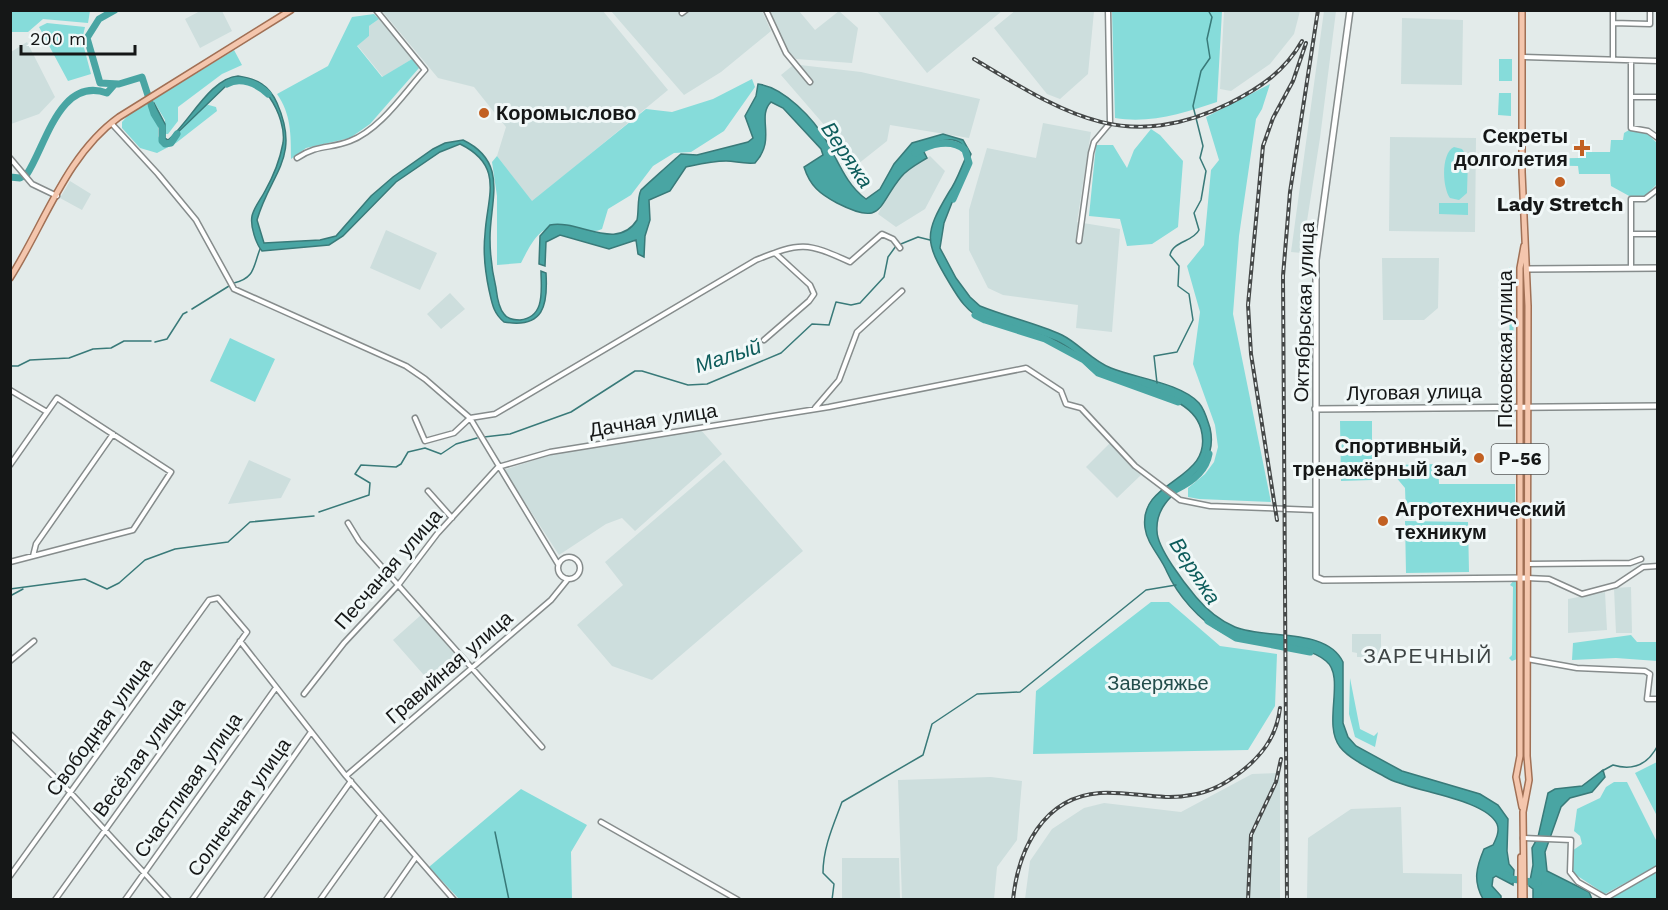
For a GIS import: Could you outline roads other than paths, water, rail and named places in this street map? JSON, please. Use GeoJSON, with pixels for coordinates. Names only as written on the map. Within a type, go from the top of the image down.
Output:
{"type":"FeatureCollection","features":[{"type":"Feature","properties":{"kind":"main road"},"geometry":{"type":"LineString","coordinates":[[10,278],[85,150],[111,123],[291,10]]}},
{"type":"Feature","properties":{"kind":"main road","name":"Псковская улица"},"geometry":{"type":"LineString","coordinates":[[1522,10],[1524,246],[1520,268],[1520,756],[1516,777],[1523,812]]}},
{"type":"Feature","properties":{"kind":"main road","name":"Псковская улица"},"geometry":{"type":"LineString","coordinates":[[1522,896],[1523,812],[1529,775],[1528,306],[1531,268],[1524,246]]}},
{"type":"Feature","properties":{"kind":"main road"},"geometry":{"type":"LineString","coordinates":[[1520,305],[1523,309],[1528,306]]}},
{"type":"Feature","properties":{"kind":"main road"},"geometry":{"type":"LineString","coordinates":[[1516,777],[1523,782],[1529,775]]}},
{"type":"Feature","properties":{"kind":"street"},"geometry":{"type":"LineString","coordinates":[[297,158],[312,148],[350,141],[372,128],[425,70],[376,10]]}},
{"type":"Feature","properties":{"kind":"street"},"geometry":{"type":"LineString","coordinates":[[766,10],[786,53],[810,82]]}},
{"type":"Feature","properties":{"kind":"street"},"geometry":{"type":"LineString","coordinates":[[1078,241],[1091,153],[1094,142],[1110,123],[1108,10]]}},
{"type":"Feature","properties":{"kind":"street","name":"Октябрьская улица"},"geometry":{"type":"LineString","coordinates":[[1350,10],[1317,255],[1316,574],[1318,579],[1520,578]]}},
{"type":"Feature","properties":{"kind":"street"},"geometry":{"type":"LineString","coordinates":[[1613,10],[1613,59]]}},
{"type":"Feature","properties":{"kind":"street"},"geometry":{"type":"LineString","coordinates":[[1613,23],[1650,24],[1650,10]]}},
{"type":"Feature","properties":{"kind":"street"},"geometry":{"type":"LineString","coordinates":[[1522,57],[1658,61]]}},
{"type":"Feature","properties":{"kind":"street"},"geometry":{"type":"LineString","coordinates":[[1631,61],[1631,128],[1648,131],[1658,138]]}},
{"type":"Feature","properties":{"kind":"street"},"geometry":{"type":"LineString","coordinates":[[1631,97],[1658,97]]}},
{"type":"Feature","properties":{"kind":"street"},"geometry":{"type":"LineString","coordinates":[[111,123],[196,220],[234,289],[406,366],[470,418],[498,468],[558,564],[559,574],[568,579],[578,574],[579,563],[567,556],[558,564]]}},
{"type":"Feature","properties":{"kind":"street"},"geometry":{"type":"LineString","coordinates":[[10,158],[32,184],[57,196]]}},
{"type":"Feature","properties":{"kind":"street"},"geometry":{"type":"LineString","coordinates":[[1630,268],[1631,199],[1645,199],[1658,189]]}},
{"type":"Feature","properties":{"kind":"street"},"geometry":{"type":"LineString","coordinates":[[415,418],[425,441],[454,433],[470,418],[486,417],[503,411],[756,260],[775,253],[801,245],[819,247],[850,261],[882,234],[893,239],[900,248]]}},
{"type":"Feature","properties":{"kind":"street"},"geometry":{"type":"LineString","coordinates":[[1630,234],[1658,234]]}},
{"type":"Feature","properties":{"kind":"street"},"geometry":{"type":"LineString","coordinates":[[764,340],[814,294],[810,285],[775,253]]}},
{"type":"Feature","properties":{"kind":"street"},"geometry":{"type":"LineString","coordinates":[[1531,268],[1658,268]]}},
{"type":"Feature","properties":{"kind":"street"},"geometry":{"type":"LineString","coordinates":[[814,409],[839,380],[857,332],[902,291]]}},
{"type":"Feature","properties":{"kind":"street","name":"Дачная улица"},"geometry":{"type":"LineString","coordinates":[[498,468],[550,452],[814,409],[1026,368],[1061,391],[1066,404],[1081,408],[1154,483],[1180,500],[1210,506],[1315,510]]}},
{"type":"Feature","properties":{"kind":"street"},"geometry":{"type":"LineString","coordinates":[[10,390],[47,412]]}},
{"type":"Feature","properties":{"kind":"street"},"geometry":{"type":"LineString","coordinates":[[10,465],[57,398],[171,472],[133,530],[10,561]]}},
{"type":"Feature","properties":{"kind":"street","name":"Луговая улица"},"geometry":{"type":"LineString","coordinates":[[1315,409],[1658,406]]}},
{"type":"Feature","properties":{"kind":"street"},"geometry":{"type":"LineString","coordinates":[[33,556],[36,544],[113,434]]}},
{"type":"Feature","properties":{"kind":"street","name":"Песчаная улица"},"geometry":{"type":"LineString","coordinates":[[304,694],[344,643],[399,584],[452,518],[498,468]]}},
{"type":"Feature","properties":{"kind":"street"},"geometry":{"type":"LineString","coordinates":[[428,490],[452,518]]}},
{"type":"Feature","properties":{"kind":"street"},"geometry":{"type":"LineString","coordinates":[[348,523],[359,541],[542,747]]}},
{"type":"Feature","properties":{"kind":"street"},"geometry":{"type":"LineString","coordinates":[[1527,564],[1630,563],[1641,559]]}},
{"type":"Feature","properties":{"kind":"street"},"geometry":{"type":"LineString","coordinates":[[1520,578],[1549,579],[1582,594],[1617,585],[1643,567],[1658,566]]}},
{"type":"Feature","properties":{"kind":"street","name":"Гравийная улица"},"geometry":{"type":"LineString","coordinates":[[346,776],[551,600],[568,579]]}},
{"type":"Feature","properties":{"kind":"street","name":"Свободная улица"},"geometry":{"type":"LineString","coordinates":[[10,876],[213,597],[220,599],[247,632]]}},
{"type":"Feature","properties":{"kind":"street","name":"Весёлая улица"},"geometry":{"type":"LineString","coordinates":[[55,900],[247,632]]}},
{"type":"Feature","properties":{"kind":"street"},"geometry":{"type":"LineString","coordinates":[[10,661],[34,641]]}},
{"type":"Feature","properties":{"kind":"street"},"geometry":{"type":"LineString","coordinates":[[240,641],[275,689],[346,776],[454,900]]}},
{"type":"Feature","properties":{"kind":"street"},"geometry":{"type":"LineString","coordinates":[[1527,659],[1577,668],[1645,671],[1650,674],[1647,699],[1658,699]]}},
{"type":"Feature","properties":{"kind":"street","name":"Счастливая улица"},"geometry":{"type":"LineString","coordinates":[[125,900],[275,689]]}},
{"type":"Feature","properties":{"kind":"street","name":"Солнечная улица"},"geometry":{"type":"LineString","coordinates":[[192,900],[311,732]]}},
{"type":"Feature","properties":{"kind":"street"},"geometry":{"type":"LineString","coordinates":[[10,734],[106,829],[170,900]]}},
{"type":"Feature","properties":{"kind":"street"},"geometry":{"type":"LineString","coordinates":[[266,900],[351,781]]}},
{"type":"Feature","properties":{"kind":"street"},"geometry":{"type":"LineString","coordinates":[[320,900],[380,816]]}},
{"type":"Feature","properties":{"kind":"street"},"geometry":{"type":"LineString","coordinates":[[601,822],[738,900]]}},
{"type":"Feature","properties":{"kind":"street"},"geometry":{"type":"LineString","coordinates":[[1523,838],[1571,840],[1570,872],[1578,882],[1606,898],[1658,868]]}},
{"type":"Feature","properties":{"kind":"street"},"geometry":{"type":"LineString","coordinates":[[386,900],[416,857]]}},
{"type":"Feature","properties":{"kind":"waterway","name":"Веряжа"},"geometry":{"type":"LineString","coordinates":[[115,10],[99,19],[87,38],[100,83],[119,84],[142,77],[154,114],[162,127],[162,141],[165,144],[171,143],[177,134]]}},
{"type":"Feature","properties":{"kind":"waterway"},"geometry":{"type":"LineString","coordinates":[[1157,383],[1154,356],[1177,352],[1193,320],[1189,294],[1178,286],[1179,266],[1170,255],[1175,247],[1199,230],[1194,213],[1201,200],[1206,171],[1200,158],[1203,146],[1193,106],[1201,71],[1210,58],[1207,39],[1212,17],[1208,10]]}},
{"type":"Feature","properties":{"kind":"waterway","name":"Веряжа"},"geometry":{"type":"LineString","coordinates":[[227,84],[237,81],[249,82],[268,94]]}},
{"type":"Feature","properties":{"kind":"waterway"},"geometry":{"type":"LineString","coordinates":[[10,177],[20,178],[27,174],[56,116],[77,94],[91,90],[107,93],[114,85]]}},
{"type":"Feature","properties":{"kind":"waterway","name":"Веряжа"},"geometry":{"type":"LineString","coordinates":[[915,153],[927,147],[947,143],[965,150],[969,163],[953,199]]}},
{"type":"Feature","properties":{"kind":"waterway","name":"Малый"},"geometry":{"type":"LineString","coordinates":[[484,437],[510,434],[571,412],[635,371],[688,385],[707,384],[781,353],[812,324],[829,325],[836,302],[851,305],[860,303],[884,277],[888,257],[896,246],[918,237],[930,240]]}},
{"type":"Feature","properties":{"kind":"waterway"},"geometry":{"type":"LineString","coordinates":[[234,283],[250,275],[260,249]]}},
{"type":"Feature","properties":{"kind":"waterway"},"geometry":{"type":"LineString","coordinates":[[192,309],[229,286]]}},
{"type":"Feature","properties":{"kind":"waterway"},"geometry":{"type":"LineString","coordinates":[[155,342],[167,339],[183,314],[187,312]]}},
{"type":"Feature","properties":{"kind":"waterway","name":"Веряжа"},"geometry":{"type":"LineString","coordinates":[[975,315],[1045,339],[1084,360],[1098,373],[1178,402]]}},
{"type":"Feature","properties":{"kind":"waterway"},"geometry":{"type":"LineString","coordinates":[[10,366],[18,366],[30,360],[69,358],[93,349],[111,348],[124,341],[151,341]]}},
{"type":"Feature","properties":{"kind":"waterway","name":"Малый"},"geometry":{"type":"LineString","coordinates":[[319,512],[369,495],[370,483],[355,474],[361,465],[396,467],[401,464],[408,452],[425,448],[441,454],[456,444],[477,438]]}},
{"type":"Feature","properties":{"kind":"waterway","name":"Веряжа"},"geometry":{"type":"LineString","coordinates":[[1175,490],[1201,471],[1209,454]]}},
{"type":"Feature","properties":{"kind":"waterway","name":"Малый"},"geometry":{"type":"LineString","coordinates":[[10,589],[85,579],[107,589],[119,583],[145,560],[175,549],[228,542],[250,522],[314,516]]}},
{"type":"Feature","properties":{"kind":"waterway"},"geometry":{"type":"LineString","coordinates":[[832,900],[834,884],[823,873],[823,864],[829,837],[842,802],[923,755],[932,724],[977,694],[1020,692],[1146,590],[1176,585]]}},
{"type":"Feature","properties":{"kind":"waterway","name":"Малый"},"geometry":{"type":"LineString","coordinates":[[10,596],[23,589]]}},
{"type":"Feature","properties":{"kind":"waterway","name":"Веряжа"},"geometry":{"type":"LineString","coordinates":[[1208,621],[1236,638],[1310,652]]}},
{"type":"Feature","properties":{"kind":"waterway"},"geometry":{"type":"LineString","coordinates":[[1602,771],[1613,765],[1620,767],[1639,765],[1650,757],[1658,745]]}},
{"type":"Feature","properties":{"kind":"waterway"},"geometry":{"type":"LineString","coordinates":[[495,832],[509,900]]}},
{"type":"Feature","properties":{"kind":"waterway","name":"Веряжа"},"geometry":{"type":"LineString","coordinates":[[1506,875],[1512,879],[1538,883]]}},
{"type":"Feature","properties":{"kind":"railway"},"geometry":{"type":"LineString","coordinates":[[1287,900],[1283,276],[1290,192],[1318,10]]}},
{"type":"Feature","properties":{"kind":"railway"},"geometry":{"type":"LineString","coordinates":[[974,59],[1037,96],[1096,121],[1127,126],[1158,126],[1193,118],[1252,91],[1280,70],[1302,41]]}},
{"type":"Feature","properties":{"kind":"railway"},"geometry":{"type":"LineString","coordinates":[[1277,520],[1251,354],[1248,305],[1263,146],[1273,118],[1293,81],[1306,43]]}},
{"type":"Feature","properties":{"kind":"railway"},"geometry":{"type":"LineString","coordinates":[[1013,900],[1016,881],[1028,845],[1037,829],[1063,804],[1080,797],[1100,793],[1180,797],[1214,788],[1242,771],[1260,754],[1270,740],[1280,708]]}},
{"type":"Feature","properties":{"kind":"railway"},"geometry":{"type":"LineString","coordinates":[[1248,900],[1251,835],[1276,782],[1281,759]]}},
{"type":"Feature","properties":{"kind":"place","name":"Коромыслово"},"geometry":{"type":"Point","coordinates":[484,113]}},
{"type":"Feature","properties":{"kind":"place","name":"Секреты долголетия"},"geometry":{"type":"Point","coordinates":[1582,148]}},
{"type":"Feature","properties":{"kind":"place","name":"Lady Stretch"},"geometry":{"type":"Point","coordinates":[1560,182]}},
{"type":"Feature","properties":{"kind":"place","name":"Спортивный, тренажёрный зал"},"geometry":{"type":"Point","coordinates":[1479,458]}},
{"type":"Feature","properties":{"kind":"place","name":"Агротехнический техникум"},"geometry":{"type":"Point","coordinates":[1383,521]}},
{"type":"Feature","properties":{"kind":"district","name":"ЗАРЕЧНЫЙ"},"geometry":{"type":"Point","coordinates":[1428,656]}},
{"type":"Feature","properties":{"kind":"park label","name":"Заверяжье"},"geometry":{"type":"Point","coordinates":[1158,683]}}]}
